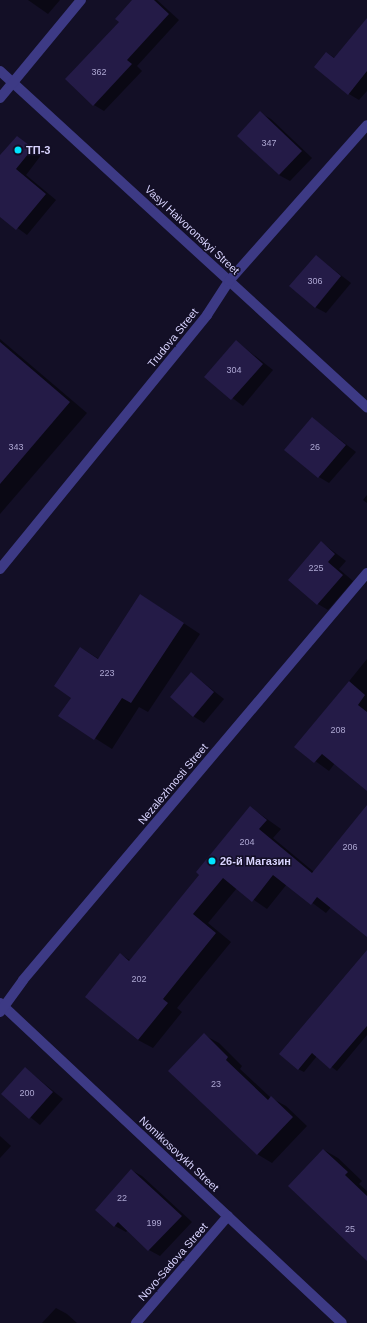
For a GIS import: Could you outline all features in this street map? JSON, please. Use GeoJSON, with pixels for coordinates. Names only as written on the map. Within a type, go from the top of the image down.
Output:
{"type":"FeatureCollection","features":[{"type":"Feature","properties":{"kind":"street"},"geometry":{"type":"LineString","coordinates":[[0,98],[81,0]]}},
{"type":"Feature","properties":{"kind":"street","name":"Vasyl Haivoronskyi Street"},"geometry":{"type":"LineString","coordinates":[[0,71],[367,407]]}},
{"type":"Feature","properties":{"kind":"street","name":"Trudova Street"},"geometry":{"type":"LineString","coordinates":[[0,569],[207,315],[229,281],[367,125]]}},
{"type":"Feature","properties":{"kind":"street","name":"Nezalezhnosti Street"},"geometry":{"type":"LineString","coordinates":[[1,1007],[367,573]]}},
{"type":"Feature","properties":{"kind":"street","name":"Nomikosovykh Street"},"geometry":{"type":"LineString","coordinates":[[1,1007],[342,1323]]}},
{"type":"Feature","properties":{"kind":"street","name":"Novo-Sadova Street"},"geometry":{"type":"LineString","coordinates":[[136,1323],[228,1216]]}},
{"type":"Feature","properties":{"kind":"building"},"geometry":{"type":"Polygon","coordinates":[[[132,0],[154,0],[169,14],[127,60],[132,64],[93,106],[65,79],[119,22],[115,19],[132,0]]]}},
{"type":"Feature","properties":{"kind":"building"},"geometry":{"type":"Polygon","coordinates":[[[367,18],[367,71],[348,95],[314,67],[326,52],[334,58],[367,18]]]}},
{"type":"Feature","properties":{"kind":"building"},"geometry":{"type":"Polygon","coordinates":[[[260,111],[302,151],[279,175],[237,136],[260,111]]]}},
{"type":"Feature","properties":{"kind":"building"},"geometry":{"type":"Polygon","coordinates":[[[17,136],[33,148],[16,169],[46,194],[16,230],[0,217],[0,155],[17,136]]]}},
{"type":"Feature","properties":{"kind":"building"},"geometry":{"type":"Polygon","coordinates":[[[316,255],[341,276],[315,308],[289,286],[316,255]]]}},
{"type":"Feature","properties":{"kind":"building"},"geometry":{"type":"Polygon","coordinates":[[[236,340],[263,364],[231,400],[204,377],[236,340]]]}},
{"type":"Feature","properties":{"kind":"building"},"geometry":{"type":"Polygon","coordinates":[[[0,342],[70,402],[0,484],[0,342]]]}},
{"type":"Feature","properties":{"kind":"building"},"geometry":{"type":"Polygon","coordinates":[[[312,417],[346,445],[318,478],[284,450],[312,417]]]}},
{"type":"Feature","properties":{"kind":"building"},"geometry":{"type":"Polygon","coordinates":[[[321,541],[335,554],[328,562],[343,575],[317,605],[288,580],[321,541]]]}},
{"type":"Feature","properties":{"kind":"building"},"geometry":{"type":"Polygon","coordinates":[[[140,594],[184,623],[131,703],[122,698],[94,740],[58,716],[71,698],[54,686],[80,647],[98,659],[140,594]]]}},
{"type":"Feature","properties":{"kind":"building"},"geometry":{"type":"Polygon","coordinates":[[[191,672],[214,692],[193,717],[170,697],[191,672]]]}},
{"type":"Feature","properties":{"kind":"building"},"geometry":{"type":"Polygon","coordinates":[[[349,681],[365,695],[358,705],[367,712],[367,791],[322,754],[314,763],[294,747],[349,681]]]}},
{"type":"Feature","properties":{"kind":"building"},"geometry":{"type":"Polygon","coordinates":[[[367,805],[367,937],[317,897],[311,905],[273,875],[252,902],[223,878],[193,914],[216,933],[163,999],[168,1003],[138,1040],[85,997],[120,953],[129,961],[199,875],[196,872],[250,806],[267,820],[259,829],[312,873],[367,805]]]}},
{"type":"Feature","properties":{"kind":"building"},"geometry":{"type":"Polygon","coordinates":[[[367,950],[367,1026],[330,1069],[312,1053],[298,1070],[279,1054],[367,950]]]}},
{"type":"Feature","properties":{"kind":"building"},"geometry":{"type":"Polygon","coordinates":[[[204,1033],[228,1057],[226,1060],[268,1100],[271,1096],[293,1117],[257,1155],[168,1071],[204,1033]]]}},
{"type":"Feature","properties":{"kind":"building"},"geometry":{"type":"Polygon","coordinates":[[[25,1067],[53,1092],[29,1119],[1,1094],[25,1067]]]}},
{"type":"Feature","properties":{"kind":"building"},"geometry":{"type":"Polygon","coordinates":[[[323,1149],[348,1172],[345,1175],[367,1196],[367,1261],[288,1186],[323,1149]]]}},
{"type":"Feature","properties":{"kind":"building"},"geometry":{"type":"Polygon","coordinates":[[[131,1169],[182,1216],[148,1251],[118,1222],[114,1227],[95,1210],[131,1169]]]}},
{"type":"Feature","properties":{"kind":"place","name":"ТП-3"},"geometry":{"type":"Point","coordinates":[18,150]}},
{"type":"Feature","properties":{"kind":"place","name":"26-й Магазин"},"geometry":{"type":"Point","coordinates":[212,861]}}]}
